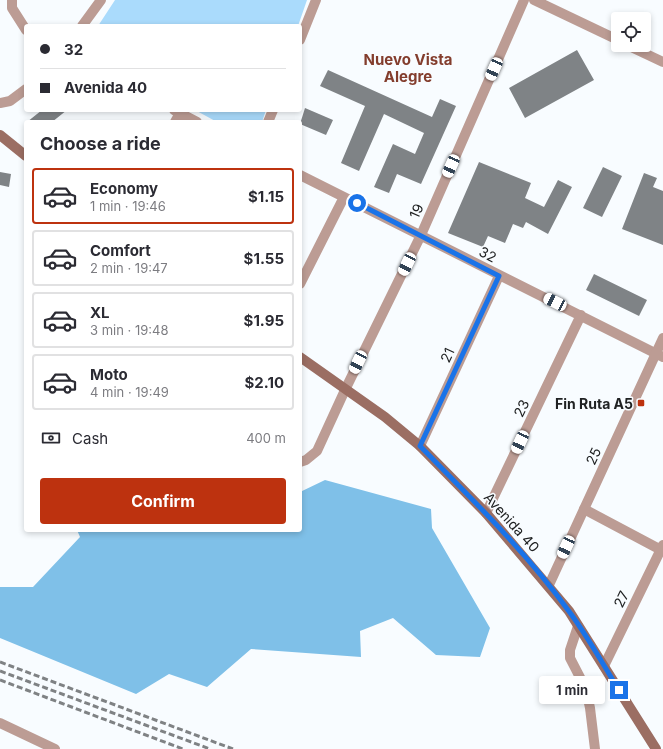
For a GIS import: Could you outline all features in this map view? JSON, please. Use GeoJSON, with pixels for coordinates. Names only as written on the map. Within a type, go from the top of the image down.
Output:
{"type":"FeatureCollection","features":[{"type":"Feature","properties":{"kind":"main road"},"geometry":{"type":"LineString","coordinates":[[0,136],[24,154]]}},
{"type":"Feature","properties":{"kind":"main road","name":"Avenida 40"},"geometry":{"type":"LineString","coordinates":[[302,358],[385,417],[420,446],[486,513],[549,585],[578,626],[656,749]]}},
{"type":"Feature","properties":{"kind":"street"},"geometry":{"type":"LineString","coordinates":[[12,0],[12,8],[24,27]]}},
{"type":"Feature","properties":{"kind":"street"},"geometry":{"type":"LineString","coordinates":[[83,24],[101,0]]}},
{"type":"Feature","properties":{"kind":"street"},"geometry":{"type":"LineString","coordinates":[[302,35],[316,0]]}},
{"type":"Feature","properties":{"kind":"street","name":"19"},"geometry":{"type":"LineString","coordinates":[[302,461],[317,451],[345,390],[421,235],[524,0]]}},
{"type":"Feature","properties":{"kind":"street"},"geometry":{"type":"LineString","coordinates":[[534,0],[611,37]]}},
{"type":"Feature","properties":{"kind":"street"},"geometry":{"type":"LineString","coordinates":[[642,52],[663,62]]}},
{"type":"Feature","properties":{"kind":"street"},"geometry":{"type":"LineString","coordinates":[[0,103],[10,101],[24,90]]}},
{"type":"Feature","properties":{"kind":"street"},"geometry":{"type":"LineString","coordinates":[[176,115],[191,120]]}},
{"type":"Feature","properties":{"kind":"street","name":"32"},"geometry":{"type":"LineString","coordinates":[[302,176],[421,235],[499,276],[660,355]]}},
{"type":"Feature","properties":{"kind":"street"},"geometry":{"type":"LineString","coordinates":[[302,280],[344,197]]}},
{"type":"Feature","properties":{"kind":"street","name":"21"},"geometry":{"type":"LineString","coordinates":[[420,446],[499,276]]}},
{"type":"Feature","properties":{"kind":"street","name":"23"},"geometry":{"type":"LineString","coordinates":[[486,513],[581,315]]}},
{"type":"Feature","properties":{"kind":"street","name":"25"},"geometry":{"type":"LineString","coordinates":[[549,585],[584,509],[660,355],[663,338]]}},
{"type":"Feature","properties":{"kind":"street"},"geometry":{"type":"LineString","coordinates":[[584,509],[662,548]]}},
{"type":"Feature","properties":{"kind":"street","name":"27"},"geometry":{"type":"LineString","coordinates":[[604,666],[662,548]]}},
{"type":"Feature","properties":{"kind":"street"},"geometry":{"type":"LineString","coordinates":[[578,626],[570,650],[570,658],[586,689],[595,749]]}},
{"type":"Feature","properties":{"kind":"street"},"geometry":{"type":"LineString","coordinates":[[0,723],[55,749]]}},
{"type":"Feature","properties":{"kind":"shaded area"},"geometry":{"type":"Polygon","coordinates":[[[115,0],[307,0],[299,24],[99,24],[115,0]]]}},
{"type":"Feature","properties":{"kind":"shaded area"},"geometry":{"type":"Polygon","coordinates":[[[199,112],[265,112],[263,120],[213,120],[199,112]]]}},
{"type":"Feature","properties":{"kind":"shaded area"},"geometry":{"type":"Polygon","coordinates":[[[325,480],[431,509],[432,528],[490,628],[480,657],[436,655],[393,618],[360,631],[361,657],[251,649],[207,687],[169,674],[136,694],[0,638],[0,587],[33,587],[80,537],[78,532],[302,532],[302,491],[325,480]]]}},
{"type":"Feature","properties":{"kind":"building"},"geometry":{"type":"Polygon","coordinates":[[[577,50],[594,80],[525,118],[509,88],[577,50]]]}},
{"type":"Feature","properties":{"kind":"building"},"geometry":{"type":"Polygon","coordinates":[[[328,70],[432,117],[440,99],[456,106],[421,184],[397,174],[389,193],[374,187],[393,144],[415,154],[424,133],[384,114],[359,171],[341,163],[365,106],[320,86],[328,70]]]}},
{"type":"Feature","properties":{"kind":"building"},"geometry":{"type":"Polygon","coordinates":[[[305,108],[333,120],[326,135],[302,125],[301,120],[305,108]]]}},
{"type":"Feature","properties":{"kind":"building"},"geometry":{"type":"Polygon","coordinates":[[[40,112],[64,112],[54,120],[30,120],[40,112]]]}},
{"type":"Feature","properties":{"kind":"building"},"geometry":{"type":"Polygon","coordinates":[[[479,162],[531,183],[525,198],[544,207],[558,180],[572,187],[548,234],[526,222],[523,228],[513,224],[505,243],[488,236],[483,247],[448,233],[479,162]]]}},
{"type":"Feature","properties":{"kind":"building"},"geometry":{"type":"Polygon","coordinates":[[[603,167],[622,176],[602,217],[583,208],[603,167]]]}},
{"type":"Feature","properties":{"kind":"building"},"geometry":{"type":"Polygon","coordinates":[[[0,172],[11,174],[9,187],[0,185],[0,172]]]}},
{"type":"Feature","properties":{"kind":"building"},"geometry":{"type":"Polygon","coordinates":[[[644,173],[657,178],[653,187],[663,191],[663,245],[622,229],[644,173]]]}},
{"type":"Feature","properties":{"kind":"building"},"geometry":{"type":"Polygon","coordinates":[[[594,274],[647,300],[639,316],[586,290],[594,274]]]}},
{"type":"Feature","properties":{"kind":"railway"},"geometry":{"type":"LineString","coordinates":[[0,662],[233,749]]}},
{"type":"Feature","properties":{"kind":"railway"},"geometry":{"type":"LineString","coordinates":[[0,671],[210,749]]}},
{"type":"Feature","properties":{"kind":"railway"},"geometry":{"type":"LineString","coordinates":[[0,680],[183,749]]}},
{"type":"Feature","properties":{"kind":"place","name":"Fin Ruta A5"},"geometry":{"type":"Point","coordinates":[641,403]}},
{"type":"Feature","properties":{"kind":"district","name":"Nuevo Vista Alegre"},"geometry":{"type":"Point","coordinates":[408,68]}},
{"type":"Feature","properties":{"kind":"route"},"geometry":{"type":"LineString","coordinates":[[357,203],[499,276],[420,446],[486,513],[549,585],[569,611],[619,690]]}}]}
